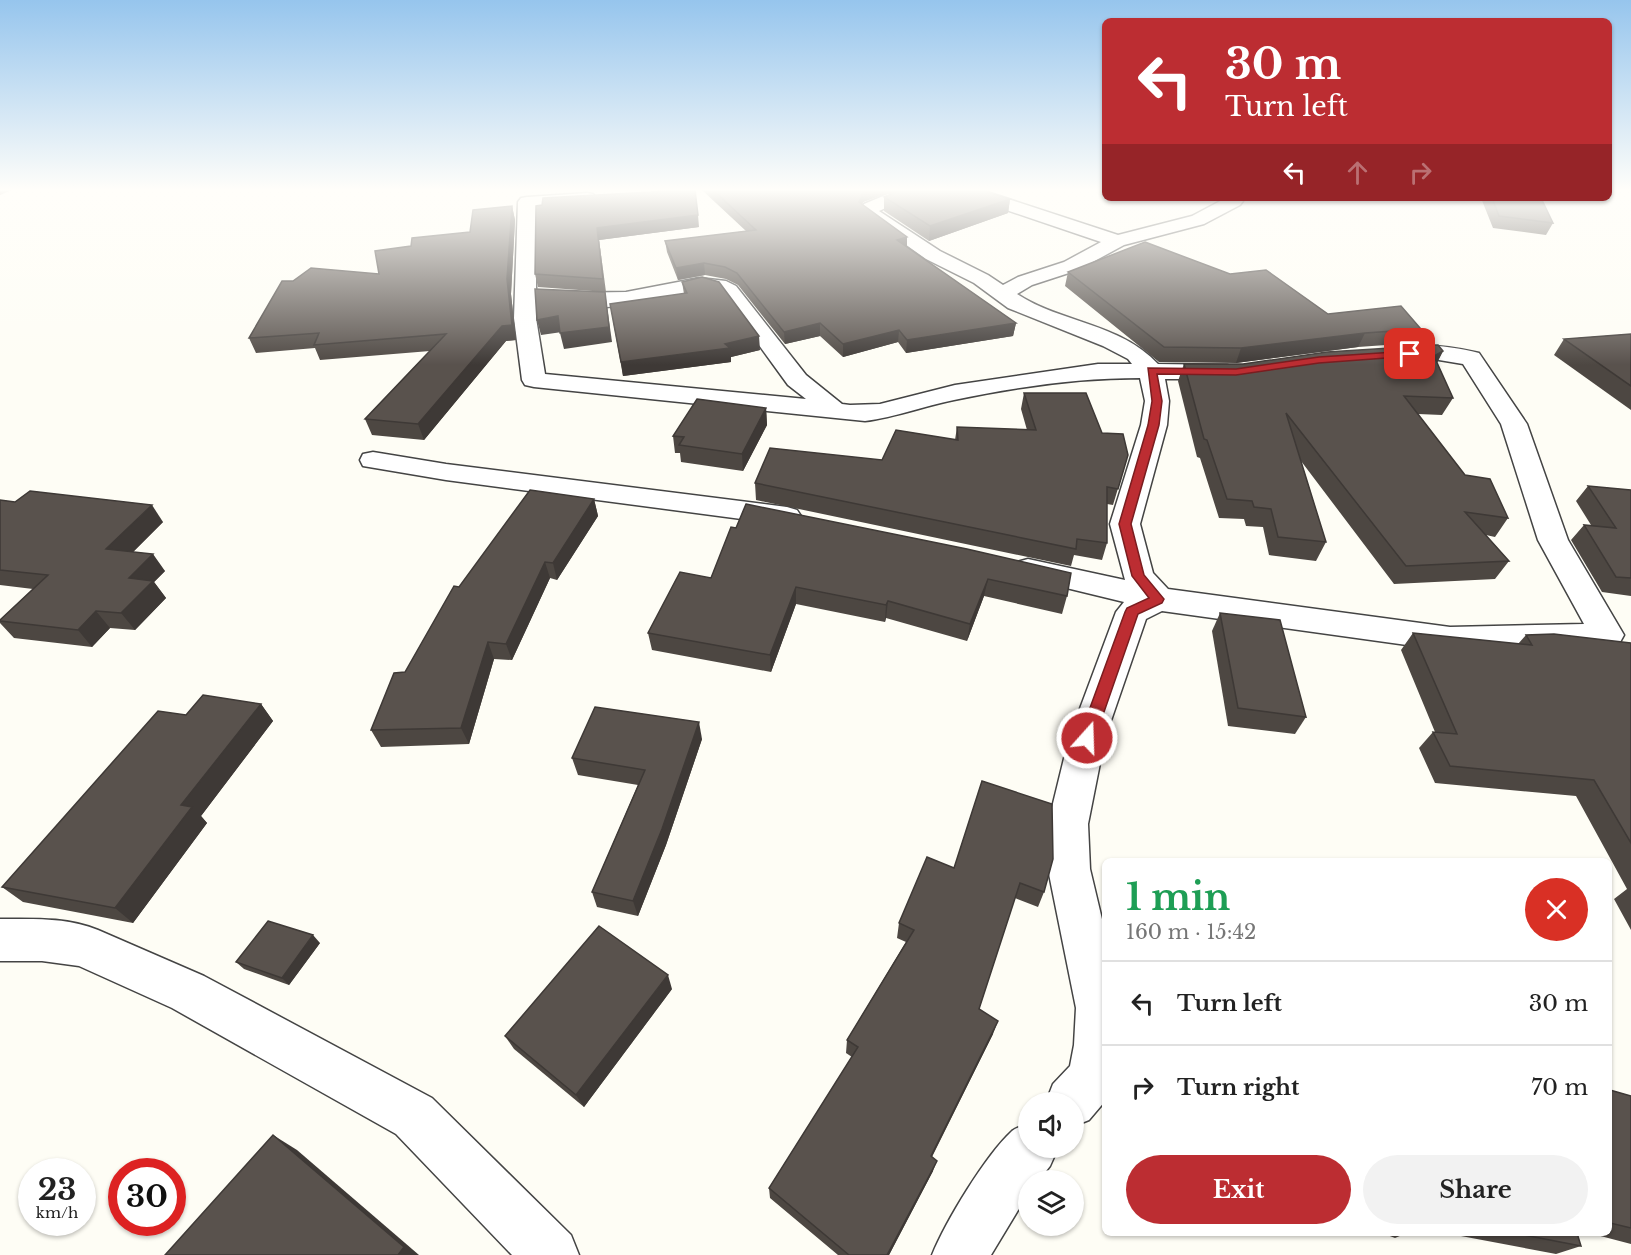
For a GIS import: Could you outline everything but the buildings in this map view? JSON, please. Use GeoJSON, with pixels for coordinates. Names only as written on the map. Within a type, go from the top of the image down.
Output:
{"type":"FeatureCollection","features":[{"type":"Feature","properties":{"kind":"street"},"geometry":{"type":"LineString","coordinates":[[525,249],[525,318],[534,380],[726,398],[834,410],[851,415],[871,414],[955,392],[1098,371],[1248,371]]}},
{"type":"Feature","properties":{"kind":"street"},"geometry":{"type":"LineString","coordinates":[[923,249],[981,279],[1016,303],[1111,341],[1136,354],[1151,370],[1157,401],[1154,425],[1125,524],[1138,576],[1158,599]]}},
{"type":"Feature","properties":{"kind":"street"},"geometry":{"type":"LineString","coordinates":[[1003,294],[1025,281],[1071,266],[1103,249]]}},
{"type":"Feature","properties":{"kind":"street"},"geometry":{"type":"LineString","coordinates":[[524,294],[581,301],[609,301],[651,296],[702,282],[719,284],[729,290],[797,380],[834,410]]}},
{"type":"Feature","properties":{"kind":"street"},"geometry":{"type":"LineString","coordinates":[[1376,356],[1433,352],[1471,358],[1514,424],[1553,540],[1623,640]]}},
{"type":"Feature","properties":{"kind":"street"},"geometry":{"type":"LineString","coordinates":[[373,460],[446,472],[766,512],[813,522]]}},
{"type":"Feature","properties":{"kind":"street"},"geometry":{"type":"LineString","coordinates":[[999,562],[1158,599],[1450,639],[1623,640]]}},
{"type":"Feature","properties":{"kind":"street"},"geometry":{"type":"LineString","coordinates":[[1080,1092],[1092,1078],[1098,1045],[1099,1008],[1069,869],[1068,824],[1087,738],[1132,612],[1158,599]]}},
{"type":"Feature","properties":{"kind":"street"},"geometry":{"type":"LineString","coordinates":[[0,940],[42,940],[82,945],[188,992],[414,1116],[551,1255]]}},
{"type":"Feature","properties":{"kind":"street"},"geometry":{"type":"LineString","coordinates":[[960,1255],[1006,1179],[1024,1158]]}},
{"type":"Feature","properties":{"kind":"route"},"geometry":{"type":"LineString","coordinates":[[1087,738],[1132,612],[1158,599],[1138,576],[1125,524],[1154,425],[1157,401],[1151,370],[1236,372],[1319,360],[1410,354]]}}]}
